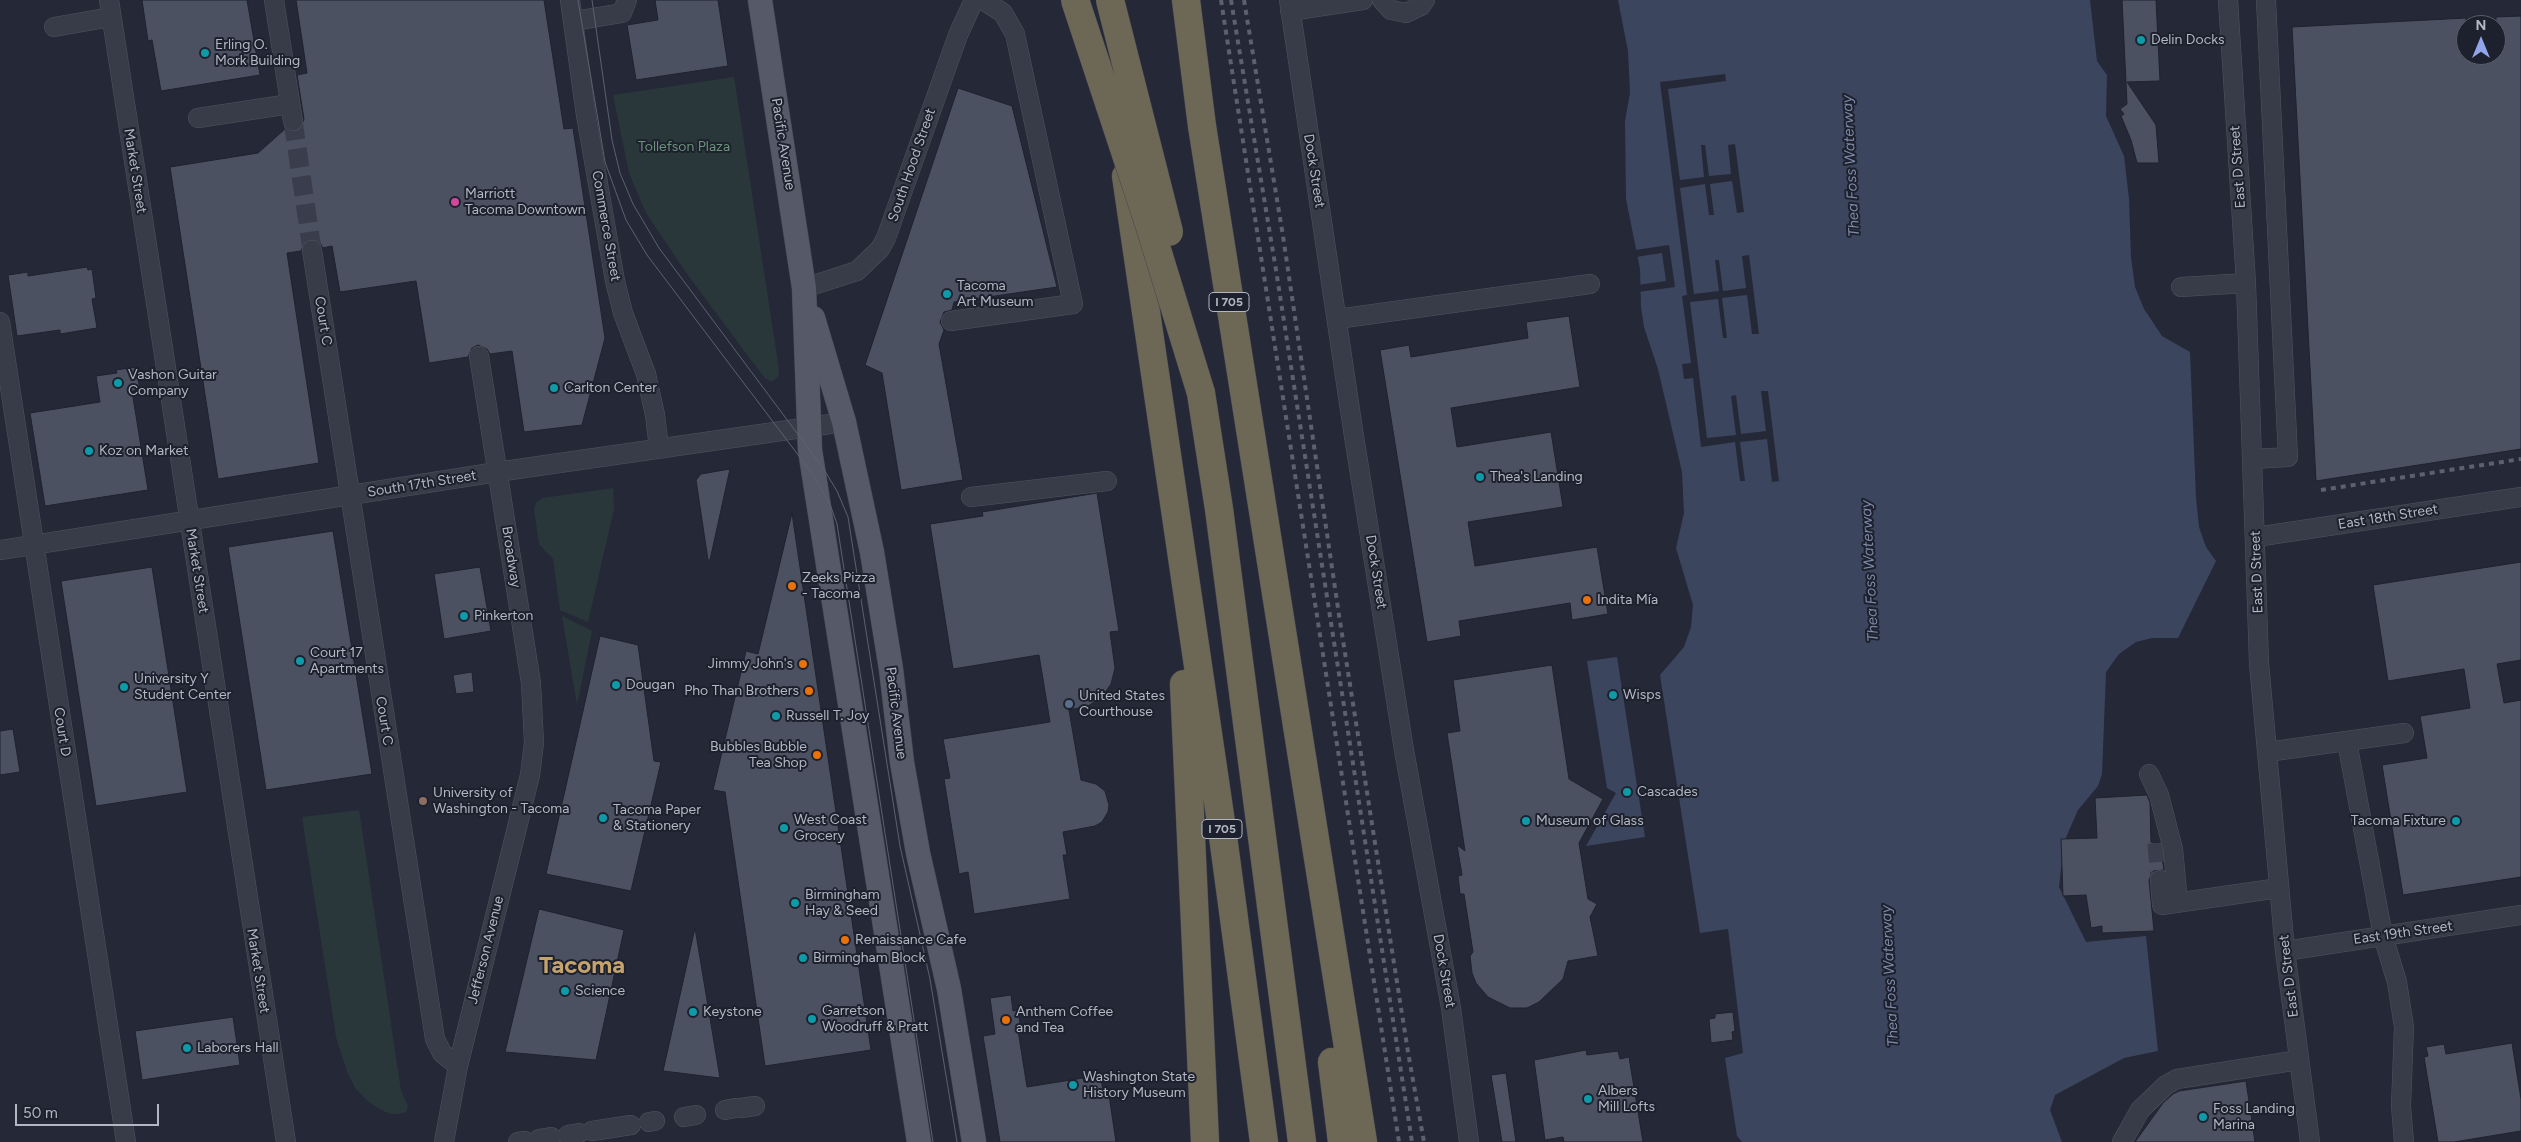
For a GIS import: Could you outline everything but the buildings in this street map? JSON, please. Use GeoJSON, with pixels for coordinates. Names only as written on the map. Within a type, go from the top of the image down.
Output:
{"type":"FeatureCollection","features":[{"type":"Feature","properties":{"kind":"highway"},"geometry":{"type":"LineString","coordinates":[[1075,0],[1147,219],[1200,393]]}},
{"type":"Feature","properties":{"kind":"highway"},"geometry":{"type":"LineString","coordinates":[[1111,0],[1169,233],[1220,509],[1302,1142]]}},
{"type":"Feature","properties":{"kind":"highway","name":"I 705"},"geometry":{"type":"LineString","coordinates":[[1111,0],[1125,166],[1174,517],[1220,819],[1264,1142]]}},
{"type":"Feature","properties":{"kind":"highway","name":"I 705"},"geometry":{"type":"LineString","coordinates":[[1186,0],[1202,126],[1277,604],[1342,1142]]}},
{"type":"Feature","properties":{"kind":"highway"},"geometry":{"type":"LineString","coordinates":[[1174,517],[1205,1142]]}},
{"type":"Feature","properties":{"kind":"highway"},"geometry":{"type":"LineString","coordinates":[[1277,604],[1363,1142]]}},
{"type":"Feature","properties":{"kind":"main road","name":"Pacific Avenue"},"geometry":{"type":"LineString","coordinates":[[760,0],[804,288],[807,428],[920,1142]]}},
{"type":"Feature","properties":{"kind":"main road","name":"Pacific Avenue"},"geometry":{"type":"LineString","coordinates":[[804,288],[844,422],[872,552],[891,669],[903,771],[918,853],[949,989],[974,1142]]}},
{"type":"Feature","properties":{"kind":"street"},"geometry":{"type":"LineString","coordinates":[[198,118],[291,112],[274,0]]}},
{"type":"Feature","properties":{"kind":"street","name":"Commerce Street"},"geometry":{"type":"LineString","coordinates":[[570,0],[588,124],[615,281],[623,313],[646,374],[655,415],[659,448]]}},
{"type":"Feature","properties":{"kind":"street"},"geometry":{"type":"LineString","coordinates":[[574,21],[622,13],[627,0]]}},
{"type":"Feature","properties":{"kind":"street","name":"South Hood Street"},"geometry":{"type":"LineString","coordinates":[[804,288],[857,271],[880,249],[888,233],[958,35],[974,0]]}},
{"type":"Feature","properties":{"kind":"street"},"geometry":{"type":"LineString","coordinates":[[950,321],[1073,304],[1015,34],[1003,13],[983,0]]}},
{"type":"Feature","properties":{"kind":"street"},"geometry":{"type":"LineString","coordinates":[[1289,5],[1363,0]]}},
{"type":"Feature","properties":{"kind":"street"},"geometry":{"type":"LineString","coordinates":[[1382,0],[1391,10],[1406,13],[1421,6],[1425,0]]}},
{"type":"Feature","properties":{"kind":"street","name":"East D Street"},"geometry":{"type":"LineString","coordinates":[[2228,0],[2246,284],[2259,663],[2285,951],[2310,1142]]}},
{"type":"Feature","properties":{"kind":"street"},"geometry":{"type":"LineString","coordinates":[[2253,459],[2288,457],[2266,0]]}},
{"type":"Feature","properties":{"kind":"street","name":"Dock Street"},"geometry":{"type":"LineString","coordinates":[[1289,5],[1404,750],[1451,1008],[1469,1142]]}},
{"type":"Feature","properties":{"kind":"street"},"geometry":{"type":"LineString","coordinates":[[54,27],[110,9]]}},
{"type":"Feature","properties":{"kind":"street","name":"Market Street"},"geometry":{"type":"LineString","coordinates":[[110,9],[286,1142]]}},
{"type":"Feature","properties":{"kind":"street","name":"Court C"},"geometry":{"type":"LineString","coordinates":[[312,250],[435,1040],[442,1053],[458,1066]]}},
{"type":"Feature","properties":{"kind":"street"},"geometry":{"type":"LineString","coordinates":[[1336,319],[1590,284]]}},
{"type":"Feature","properties":{"kind":"street"},"geometry":{"type":"LineString","coordinates":[[2181,287],[2246,284]]}},
{"type":"Feature","properties":{"kind":"street","name":"Court D"},"geometry":{"type":"LineString","coordinates":[[0,322],[126,1142]]}},
{"type":"Feature","properties":{"kind":"street","name":"Broadway"},"geometry":{"type":"LineString","coordinates":[[479,356],[534,701],[533,760]]}},
{"type":"Feature","properties":{"kind":"street","name":"South 17th Street"},"geometry":{"type":"LineString","coordinates":[[0,550],[497,472],[844,422]]}},
{"type":"Feature","properties":{"kind":"street"},"geometry":{"type":"LineString","coordinates":[[971,497],[1107,481]]}},
{"type":"Feature","properties":{"kind":"street","name":"East 18th Street"},"geometry":{"type":"LineString","coordinates":[[2256,537],[2521,497]]}},
{"type":"Feature","properties":{"kind":"street"},"geometry":{"type":"LineString","coordinates":[[2267,752],[2404,733]]}},
{"type":"Feature","properties":{"kind":"street"},"geometry":{"type":"LineString","coordinates":[[2346,742],[2383,936],[2397,982],[2404,1027],[2401,1106],[2404,1142]]}},
{"type":"Feature","properties":{"kind":"street","name":"Jefferson Avenue"},"geometry":{"type":"LineString","coordinates":[[444,1142],[458,1066],[533,760]]}},
{"type":"Feature","properties":{"kind":"street"},"geometry":{"type":"LineString","coordinates":[[2148,774],[2158,795],[2173,849],[2170,903]]}},
{"type":"Feature","properties":{"kind":"street"},"geometry":{"type":"LineString","coordinates":[[2158,843],[2163,814]]}},
{"type":"Feature","properties":{"kind":"street"},"geometry":{"type":"LineString","coordinates":[[2160,880],[2170,903]]}},
{"type":"Feature","properties":{"kind":"street"},"geometry":{"type":"LineString","coordinates":[[2170,903],[2279,888]]}},
{"type":"Feature","properties":{"kind":"street","name":"East 19th Street"},"geometry":{"type":"LineString","coordinates":[[2285,951],[2521,915]]}},
{"type":"Feature","properties":{"kind":"street"},"geometry":{"type":"LineString","coordinates":[[2122,1142],[2140,1110],[2166,1084],[2177,1079],[2299,1060]]}},
{"type":"Feature","properties":{"kind":"street"},"geometry":{"type":"LineString","coordinates":[[553,1137],[688,1116]]}},
{"type":"Feature","properties":{"kind":"green space","name":"Tollefson Plaza"},"geometry":{"type":"Polygon","coordinates":[[[734,77],[779,370],[778,377],[772,382],[765,378],[748,356],[685,271],[646,213],[629,173],[613,95],[734,77]]]}},
{"type":"Feature","properties":{"kind":"green space"},"geometry":{"type":"Polygon","coordinates":[[[613,488],[614,509],[588,622],[560,610],[553,559],[539,544],[534,509],[536,503],[542,498],[613,488]]]}},
{"type":"Feature","properties":{"kind":"green space"},"geometry":{"type":"Polygon","coordinates":[[[562,616],[592,631],[577,705],[562,616]]]}},
{"type":"Feature","properties":{"kind":"green space"},"geometry":{"type":"Polygon","coordinates":[[[359,810],[401,1091],[408,1106],[406,1112],[399,1114],[392,1114],[381,1110],[369,1102],[356,1089],[347,1072],[336,1037],[302,817],[359,810]]]}},
{"type":"Feature","properties":{"kind":"water","name":"Thea Foss Waterway"},"geometry":{"type":"Polygon","coordinates":[[[1618,0],[2090,0],[2097,61],[2107,75],[2106,116],[2124,156],[2135,287],[2144,309],[2162,336],[2190,352],[2196,498],[2199,527],[2206,547],[2216,561],[2178,638],[2152,638],[2136,642],[2119,654],[2106,672],[2102,774],[2098,786],[2078,810],[2064,842],[2059,887],[2086,942],[2146,936],[2158,1051],[2124,1058],[2055,1095],[2050,1110],[2062,1142],[1742,1142],[1737,1136],[1725,1058],[1743,1053],[1728,929],[1700,933],[1660,675],[1684,647],[1691,627],[1693,605],[1676,548],[1684,513],[1682,472],[1658,369],[1644,327],[1641,307],[1640,269],[1626,199],[1625,121],[1630,93],[1628,51],[1618,0]]]}},
{"type":"Feature","properties":{"kind":"water"},"geometry":{"type":"Polygon","coordinates":[[[1617,657],[1645,837],[1586,846],[1616,793],[1607,788],[1587,661],[1617,657]]]}},
{"type":"Feature","properties":{"kind":"pier"},"geometry":{"type":"Polygon","coordinates":[[[1725,74],[1726,81],[1668,89],[1680,180],[1704,177],[1701,145],[1705,145],[1709,176],[1731,174],[1728,145],[1735,144],[1744,212],[1737,213],[1732,181],[1710,184],[1714,215],[1709,215],[1705,184],[1680,188],[1694,294],[1719,291],[1715,260],[1719,260],[1723,291],[1746,288],[1742,256],[1749,255],[1759,334],[1752,334],[1747,295],[1722,298],[1727,338],[1723,338],[1718,299],[1690,302],[1707,438],[1736,435],[1731,396],[1736,395],[1741,434],[1766,431],[1761,391],[1768,391],[1779,481],[1772,482],[1767,439],[1740,442],[1745,481],[1740,481],[1735,442],[1701,447],[1693,378],[1684,379],[1682,364],[1691,363],[1682,296],[1687,295],[1660,82],[1725,74]]]}},
{"type":"Feature","properties":{"kind":"pier"},"geometry":{"type":"Polygon","coordinates":[[[1669,245],[1675,287],[1638,292],[1638,285],[1666,281],[1662,253],[1636,257],[1635,250],[1669,245]]]}},
{"type":"Feature","properties":{"kind":"tunnel"},"geometry":{"type":"LineString","coordinates":[[293,121],[312,250]]}},
{"type":"Feature","properties":{"kind":"tunnel"},"geometry":{"type":"LineString","coordinates":[[2157,843],[2160,880]]}},
{"type":"Feature","properties":{"kind":"tram line"},"geometry":{"type":"LineString","coordinates":[[578,0],[605,162],[626,220],[647,255],[814,476],[831,507],[837,524],[933,1142]]}},
{"type":"Feature","properties":{"kind":"tram line"},"geometry":{"type":"LineString","coordinates":[[592,0],[612,140],[620,173],[633,204],[659,248],[823,468],[837,491],[848,517],[900,846],[930,979],[957,1142]]}},
{"type":"Feature","properties":{"kind":"railway"},"geometry":{"type":"LineString","coordinates":[[1221,0],[1399,1142]]}},
{"type":"Feature","properties":{"kind":"railway"},"geometry":{"type":"LineString","coordinates":[[1231,0],[1276,270],[1412,1142]]}},
{"type":"Feature","properties":{"kind":"railway"},"geometry":{"type":"LineString","coordinates":[[1244,0],[1283,236],[1339,615],[1424,1142]]}},
{"type":"Feature","properties":{"kind":"railway"},"geometry":{"type":"LineString","coordinates":[[2321,490],[2521,459]]}},
{"type":"Feature","properties":{"kind":"place","name":"Delin Docks"},"geometry":{"type":"Point","coordinates":[2141,40]}},
{"type":"Feature","properties":{"kind":"place","name":"Erling O. Mork Building"},"geometry":{"type":"Point","coordinates":[205,53]}},
{"type":"Feature","properties":{"kind":"place","name":"Marriott Tacoma Downtown"},"geometry":{"type":"Point","coordinates":[455,202]}},
{"type":"Feature","properties":{"kind":"place","name":"Tacoma Art Museum"},"geometry":{"type":"Point","coordinates":[947,294]}},
{"type":"Feature","properties":{"kind":"place","name":"Vashon Guitar Company"},"geometry":{"type":"Point","coordinates":[118,383]}},
{"type":"Feature","properties":{"kind":"place","name":"Carlton Center"},"geometry":{"type":"Point","coordinates":[554,388]}},
{"type":"Feature","properties":{"kind":"place","name":"Koz on Market"},"geometry":{"type":"Point","coordinates":[89,451]}},
{"type":"Feature","properties":{"kind":"place","name":"Thea's Landing"},"geometry":{"type":"Point","coordinates":[1480,477]}},
{"type":"Feature","properties":{"kind":"place","name":"Zeeks Pizza - Tacoma"},"geometry":{"type":"Point","coordinates":[792,586]}},
{"type":"Feature","properties":{"kind":"place","name":"Indita Mía"},"geometry":{"type":"Point","coordinates":[1587,600]}},
{"type":"Feature","properties":{"kind":"place","name":"Pinkerton"},"geometry":{"type":"Point","coordinates":[464,616]}},
{"type":"Feature","properties":{"kind":"place","name":"Court 17 Apartments"},"geometry":{"type":"Point","coordinates":[300,661]}},
{"type":"Feature","properties":{"kind":"place","name":"Jimmy John's"},"geometry":{"type":"Point","coordinates":[803,664]}},
{"type":"Feature","properties":{"kind":"place","name":"Dougan"},"geometry":{"type":"Point","coordinates":[616,685]}},
{"type":"Feature","properties":{"kind":"place","name":"University Y Student Center"},"geometry":{"type":"Point","coordinates":[124,687]}},
{"type":"Feature","properties":{"kind":"place","name":"Pho Than Brothers"},"geometry":{"type":"Point","coordinates":[809,691]}},
{"type":"Feature","properties":{"kind":"place","name":"Wisps"},"geometry":{"type":"Point","coordinates":[1613,695]}},
{"type":"Feature","properties":{"kind":"place","name":"United States Courthouse"},"geometry":{"type":"Point","coordinates":[1069,704]}},
{"type":"Feature","properties":{"kind":"place","name":"Russell T. Joy"},"geometry":{"type":"Point","coordinates":[776,716]}},
{"type":"Feature","properties":{"kind":"place","name":"Bubbles Bubble Tea Shop"},"geometry":{"type":"Point","coordinates":[817,755]}},
{"type":"Feature","properties":{"kind":"place","name":"Cascades"},"geometry":{"type":"Point","coordinates":[1627,792]}},
{"type":"Feature","properties":{"kind":"place","name":"University of Washington - Tacoma"},"geometry":{"type":"Point","coordinates":[423,801]}},
{"type":"Feature","properties":{"kind":"place","name":"Tacoma Paper & Stationery"},"geometry":{"type":"Point","coordinates":[603,818]}},
{"type":"Feature","properties":{"kind":"place","name":"Museum of Glass"},"geometry":{"type":"Point","coordinates":[1526,821]}},
{"type":"Feature","properties":{"kind":"place","name":"Tacoma Fixture"},"geometry":{"type":"Point","coordinates":[2456,821]}},
{"type":"Feature","properties":{"kind":"place","name":"West Coast Grocery"},"geometry":{"type":"Point","coordinates":[784,828]}},
{"type":"Feature","properties":{"kind":"place","name":"Birmingham Hay & Seed"},"geometry":{"type":"Point","coordinates":[795,903]}},
{"type":"Feature","properties":{"kind":"place","name":"Renaissance Cafe"},"geometry":{"type":"Point","coordinates":[845,940]}},
{"type":"Feature","properties":{"kind":"place","name":"Birmingham Block"},"geometry":{"type":"Point","coordinates":[803,958]}},
{"type":"Feature","properties":{"kind":"place","name":"Science"},"geometry":{"type":"Point","coordinates":[565,991]}},
{"type":"Feature","properties":{"kind":"place","name":"Keystone"},"geometry":{"type":"Point","coordinates":[693,1012]}},
{"type":"Feature","properties":{"kind":"place","name":"Garretson Woodruff & Pratt"},"geometry":{"type":"Point","coordinates":[812,1019]}},
{"type":"Feature","properties":{"kind":"place","name":"Anthem Coffee and Tea"},"geometry":{"type":"Point","coordinates":[1006,1020]}},
{"type":"Feature","properties":{"kind":"place","name":"Laborers Hall"},"geometry":{"type":"Point","coordinates":[187,1048]}},
{"type":"Feature","properties":{"kind":"place","name":"Washington State History Museum"},"geometry":{"type":"Point","coordinates":[1073,1085]}},
{"type":"Feature","properties":{"kind":"place","name":"Albers Mill Lofts"},"geometry":{"type":"Point","coordinates":[1588,1099]}},
{"type":"Feature","properties":{"kind":"place","name":"Foss Landing Marina"},"geometry":{"type":"Point","coordinates":[2203,1117]}},
{"type":"Feature","properties":{"kind":"district","name":"Tacoma"},"geometry":{"type":"Point","coordinates":[582,966]}}]}
